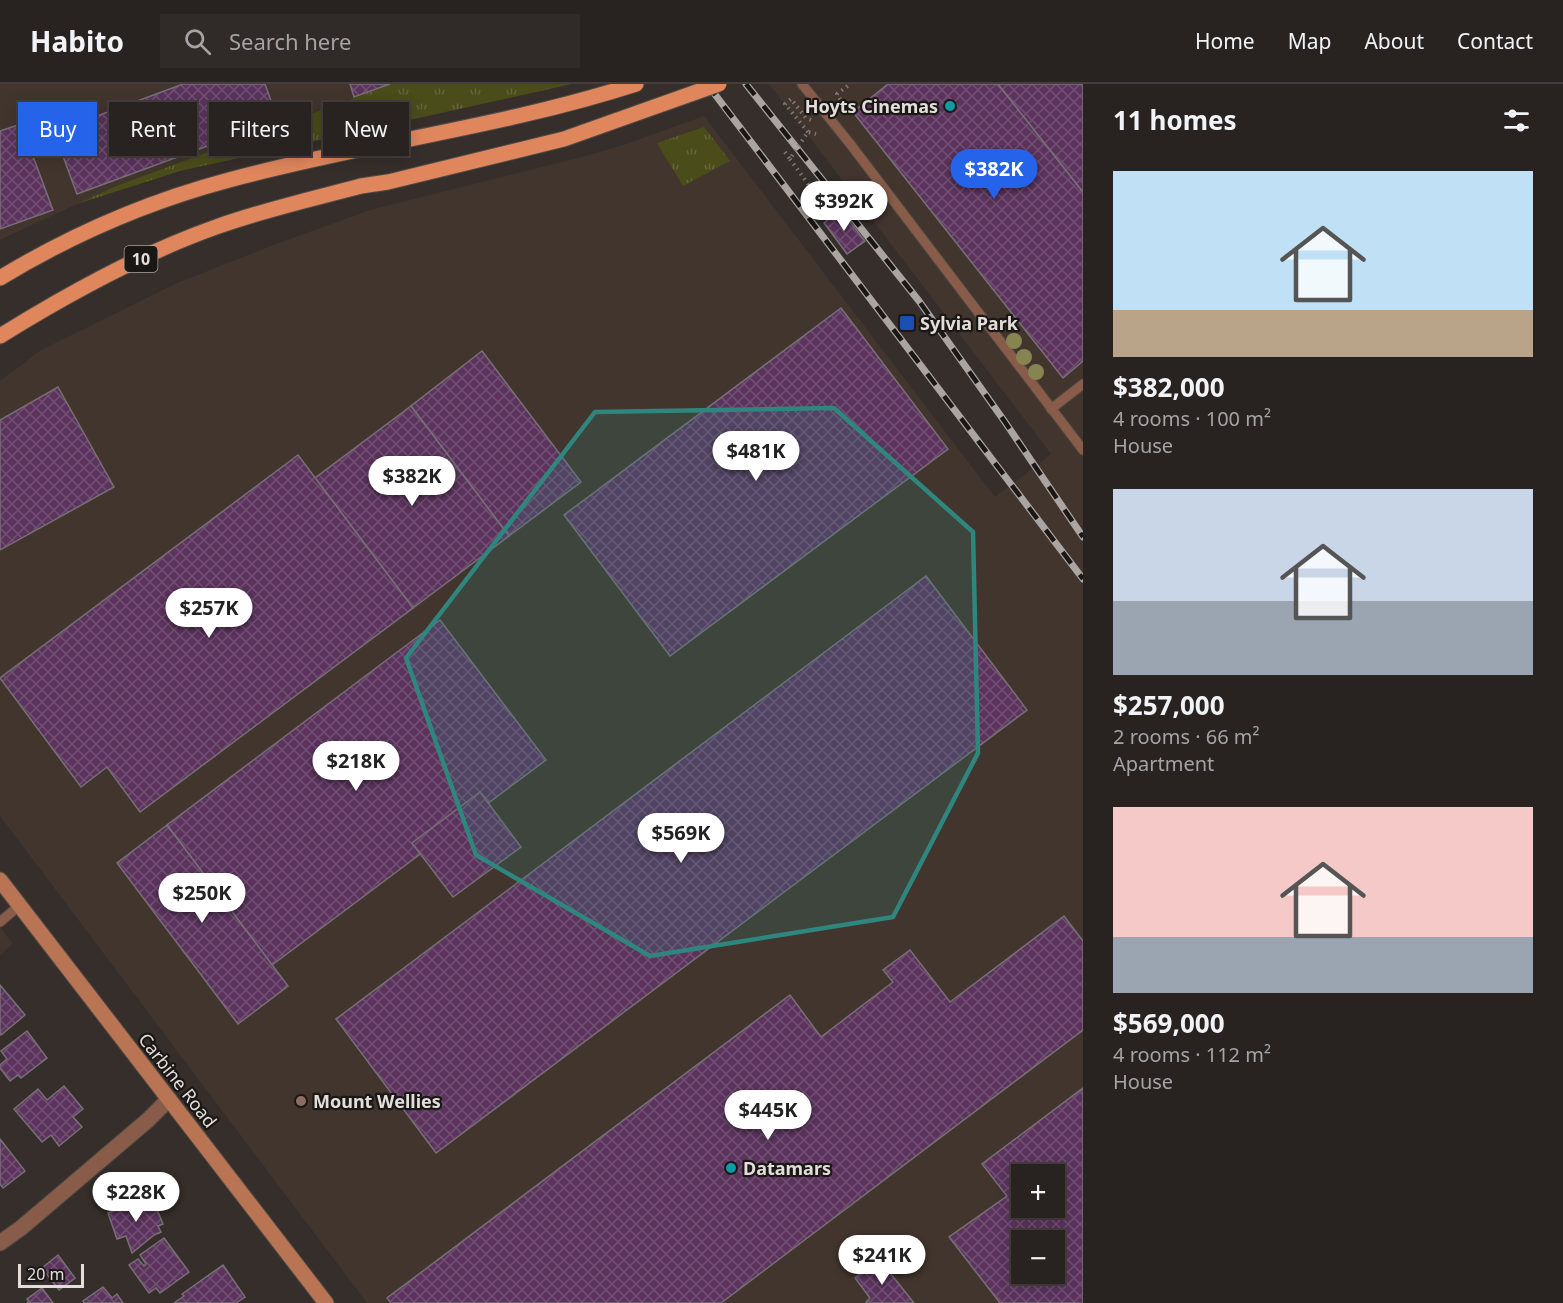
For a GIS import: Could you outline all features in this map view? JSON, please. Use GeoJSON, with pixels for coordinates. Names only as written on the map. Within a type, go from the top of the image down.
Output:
{"type":"FeatureCollection","features":[{"type":"Feature","properties":{"kind":"main road"},"geometry":{"type":"LineString","coordinates":[[0,278],[100,226],[172,197],[228,180],[353,150],[482,126],[556,108],[636,84]]}},
{"type":"Feature","properties":{"kind":"main road","name":"10"},"geometry":{"type":"LineString","coordinates":[[0,336],[131,263],[214,228],[259,213],[361,186],[388,182],[564,139],[719,84]]}},
{"type":"Feature","properties":{"kind":"main road","name":"Carbine Road"},"geometry":{"type":"LineString","coordinates":[[0,880],[326,1303]]}},
{"type":"Feature","properties":{"kind":"street"},"geometry":{"type":"LineString","coordinates":[[0,1243],[30,1220],[169,1100]]}},
{"type":"Feature","properties":{"kind":"lane"},"geometry":{"type":"LineString","coordinates":[[804,85],[1083,450]]}},
{"type":"Feature","properties":{"kind":"lane"},"geometry":{"type":"LineString","coordinates":[[1052,409],[1083,384]]}},
{"type":"Feature","properties":{"kind":"lane"},"geometry":{"type":"LineString","coordinates":[[0,922],[20,905]]}},
{"type":"Feature","properties":{"kind":"path"},"geometry":{"type":"LineString","coordinates":[[843,114],[847,111],[837,94],[850,84]]}},
{"type":"Feature","properties":{"kind":"path"},"geometry":{"type":"LineString","coordinates":[[806,118],[791,99],[785,104],[808,132],[816,134]]}},
{"type":"Feature","properties":{"kind":"path"},"geometry":{"type":"LineString","coordinates":[[790,159],[808,132]]}},
{"type":"Feature","properties":{"kind":"path"},"geometry":{"type":"LineString","coordinates":[[784,152],[824,206]]}},
{"type":"Feature","properties":{"kind":"highlighted area"},"geometry":{"type":"Polygon","coordinates":[[[834,408],[973,532],[978,753],[893,917],[650,956],[476,855],[406,658],[595,412],[834,408]]]}},
{"type":"Feature","properties":{"kind":"shaded area"},"geometry":{"type":"Polygon","coordinates":[[[0,84],[392,84],[343,102],[323,102],[323,110],[311,114],[311,102],[209,102],[209,152],[116,186],[0,240],[0,84]]]}},
{"type":"Feature","properties":{"kind":"shaded area"},"geometry":{"type":"Polygon","coordinates":[[[769,84],[1083,84],[1083,1303],[367,1303],[0,816],[0,381],[41,350],[177,283],[370,210],[582,157],[704,116],[995,497],[1051,454],[769,84]]]}},
{"type":"Feature","properties":{"kind":"shaded area"},"geometry":{"type":"Polygon","coordinates":[[[0,927],[13,944],[0,955],[0,927]]]}},
{"type":"Feature","properties":{"kind":"green space"},"geometry":{"type":"Polygon","coordinates":[[[392,84],[572,84],[409,120],[409,102],[343,102],[392,84]]]}},
{"type":"Feature","properties":{"kind":"green space"},"geometry":{"type":"Polygon","coordinates":[[[323,110],[323,139],[311,142],[311,114],[323,110]]]}},
{"type":"Feature","properties":{"kind":"green space"},"geometry":{"type":"Polygon","coordinates":[[[704,127],[730,161],[683,186],[657,143],[704,127]]]}},
{"type":"Feature","properties":{"kind":"green space"},"geometry":{"type":"Polygon","coordinates":[[[209,152],[209,156],[248,156],[180,171],[77,204],[116,186],[209,152]]]}},
{"type":"Feature","properties":{"kind":"building"},"geometry":{"type":"Polygon","coordinates":[[[183,84],[265,84],[272,102],[209,102],[209,145],[197,150],[197,102],[135,102],[183,84]]]}},
{"type":"Feature","properties":{"kind":"building"},"geometry":{"type":"Polygon","coordinates":[[[350,84],[390,84],[354,97],[350,84]]]}},
{"type":"Feature","properties":{"kind":"building"},"geometry":{"type":"Polygon","coordinates":[[[888,84],[998,84],[1083,192],[1083,361],[1063,378],[853,112],[888,84]]]}},
{"type":"Feature","properties":{"kind":"building"},"geometry":{"type":"Polygon","coordinates":[[[998,84],[1083,84],[1083,192],[998,84]]]}},
{"type":"Feature","properties":{"kind":"building"},"geometry":{"type":"Polygon","coordinates":[[[109,112],[109,156],[180,156],[77,194],[63,156],[97,156],[97,116],[109,112]]]}},
{"type":"Feature","properties":{"kind":"building"},"geometry":{"type":"Polygon","coordinates":[[[18,125],[18,156],[33,156],[53,210],[0,229],[0,131],[18,125]]]}},
{"type":"Feature","properties":{"kind":"building"},"geometry":{"type":"Polygon","coordinates":[[[841,210],[865,241],[847,254],[824,223],[841,210]]]}},
{"type":"Feature","properties":{"kind":"building"},"geometry":{"type":"Polygon","coordinates":[[[841,308],[948,449],[670,656],[564,515],[841,308]]]}},
{"type":"Feature","properties":{"kind":"building"},"geometry":{"type":"Polygon","coordinates":[[[482,351],[581,482],[509,536],[411,406],[482,351]]]}},
{"type":"Feature","properties":{"kind":"building"},"geometry":{"type":"Polygon","coordinates":[[[58,387],[114,487],[0,550],[0,420],[58,387]]]}},
{"type":"Feature","properties":{"kind":"building"},"geometry":{"type":"Polygon","coordinates":[[[411,406],[509,536],[413,608],[315,478],[411,406]]]}},
{"type":"Feature","properties":{"kind":"building"},"geometry":{"type":"Polygon","coordinates":[[[298,455],[413,608],[140,812],[107,767],[81,787],[0,678],[298,455]]]}},
{"type":"Feature","properties":{"kind":"building"},"geometry":{"type":"Polygon","coordinates":[[[926,576],[1027,710],[436,1153],[336,1019],[926,576]]]}},
{"type":"Feature","properties":{"kind":"building"},"geometry":{"type":"Polygon","coordinates":[[[440,620],[546,760],[272,965],[167,825],[440,620]]]}},
{"type":"Feature","properties":{"kind":"building"},"geometry":{"type":"Polygon","coordinates":[[[480,792],[521,847],[453,897],[412,843],[480,792]]]}},
{"type":"Feature","properties":{"kind":"building"},"geometry":{"type":"Polygon","coordinates":[[[167,825],[288,986],[238,1024],[117,863],[167,825]]]}},
{"type":"Feature","properties":{"kind":"building","name":"Datamars"},"geometry":{"type":"Polygon","coordinates":[[[1064,916],[1083,941],[1083,1030],[721,1303],[391,1303],[387,1298],[790,995],[821,1037],[893,982],[883,970],[910,950],[950,1002],[1064,916]]]}},
{"type":"Feature","properties":{"kind":"building"},"geometry":{"type":"Polygon","coordinates":[[[0,985],[25,1015],[1,1035],[0,1034],[0,985]]]}},
{"type":"Feature","properties":{"kind":"building"},"geometry":{"type":"Polygon","coordinates":[[[27,1031],[47,1058],[21,1078],[18,1075],[10,1081],[0,1068],[0,1065],[7,1059],[1,1051],[27,1031]]]}},
{"type":"Feature","properties":{"kind":"building"},"geometry":{"type":"Polygon","coordinates":[[[64,1086],[83,1109],[73,1117],[82,1127],[59,1146],[51,1135],[42,1142],[14,1109],[38,1089],[47,1100],[64,1086]]]}},
{"type":"Feature","properties":{"kind":"building"},"geometry":{"type":"Polygon","coordinates":[[[1083,1088],[1083,1303],[1000,1303],[949,1237],[1007,1196],[982,1164],[1083,1088]]]}},
{"type":"Feature","properties":{"kind":"building"},"geometry":{"type":"Polygon","coordinates":[[[0,1139],[25,1171],[3,1188],[0,1184],[0,1139]]]}},
{"type":"Feature","properties":{"kind":"building"},"geometry":{"type":"Polygon","coordinates":[[[149,1198],[153,1208],[156,1207],[163,1224],[158,1226],[161,1232],[132,1253],[126,1236],[117,1239],[108,1213],[149,1198]]]}},
{"type":"Feature","properties":{"kind":"building"},"geometry":{"type":"Polygon","coordinates":[[[164,1238],[189,1272],[160,1293],[156,1288],[149,1293],[129,1265],[138,1259],[144,1266],[146,1264],[140,1255],[164,1238]]]}},
{"type":"Feature","properties":{"kind":"building"},"geometry":{"type":"Polygon","coordinates":[[[58,1255],[75,1278],[59,1290],[42,1268],[58,1255]]]}},
{"type":"Feature","properties":{"kind":"building"},"geometry":{"type":"Polygon","coordinates":[[[879,1259],[914,1303],[866,1302],[870,1298],[855,1278],[879,1259]]]}},
{"type":"Feature","properties":{"kind":"building"},"geometry":{"type":"Polygon","coordinates":[[[223,1265],[245,1297],[236,1303],[174,1303],[184,1296],[182,1294],[223,1265]]]}},
{"type":"Feature","properties":{"kind":"building"},"geometry":{"type":"Polygon","coordinates":[[[103,1287],[112,1298],[117,1294],[123,1303],[84,1303],[83,1301],[103,1287]]]}},
{"type":"Feature","properties":{"kind":"building"},"geometry":{"type":"Polygon","coordinates":[[[42,1288],[53,1303],[27,1303],[29,1302],[27,1299],[42,1288]]]}},
{"type":"Feature","properties":{"kind":"railway"},"geometry":{"type":"LineString","coordinates":[[707,84],[1083,579]]}},
{"type":"Feature","properties":{"kind":"railway"},"geometry":{"type":"LineString","coordinates":[[746,84],[919,301],[1083,537]]}},
{"type":"Feature","properties":{"kind":"place","name":"Hoyts Cinemas"},"geometry":{"type":"Point","coordinates":[950,106]}},
{"type":"Feature","properties":{"kind":"place","name":"Sylvia Park"},"geometry":{"type":"Point","coordinates":[907,323]}},
{"type":"Feature","properties":{"kind":"place","name":"Mount Wellies"},"geometry":{"type":"Point","coordinates":[301,1101]}},
{"type":"Feature","properties":{"kind":"place","name":"Datamars"},"geometry":{"type":"Point","coordinates":[731,1168]}}]}
